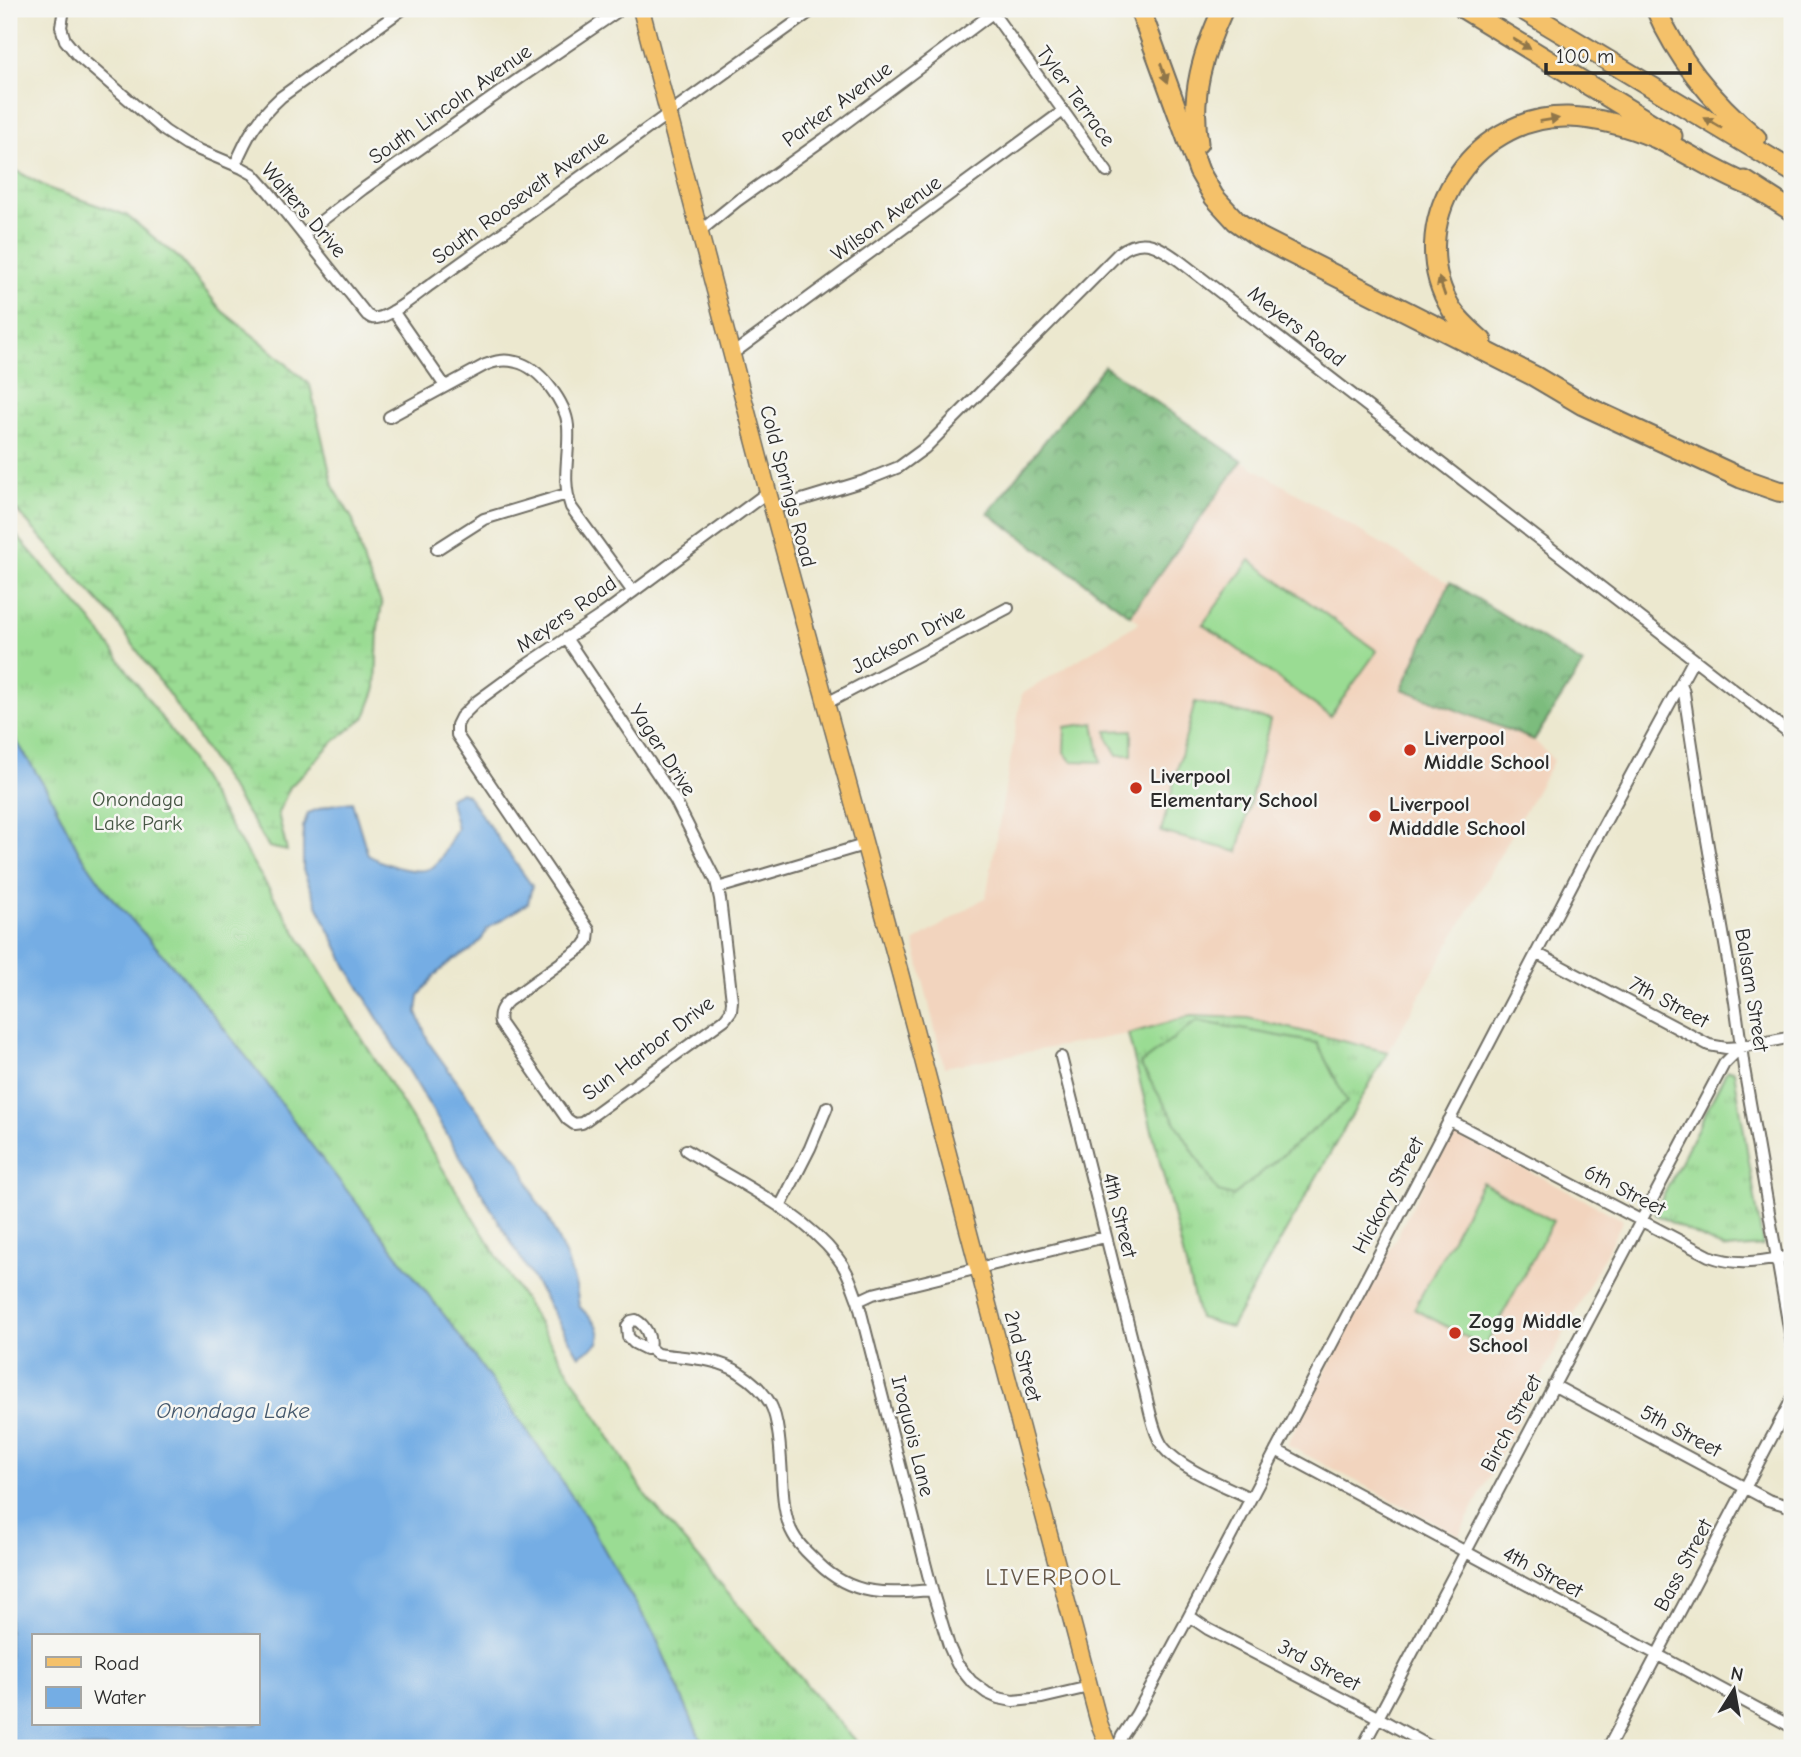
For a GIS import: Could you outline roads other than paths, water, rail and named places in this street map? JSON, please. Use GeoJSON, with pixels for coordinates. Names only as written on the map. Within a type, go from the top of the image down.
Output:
{"type":"FeatureCollection","features":[{"type":"Feature","properties":{"kind":"highway"},"geometry":{"type":"LineString","coordinates":[[1140,9],[1199,170],[1214,197],[1236,221],[1259,237],[1534,376],[1583,405],[1741,478],[1792,493]]}},
{"type":"Feature","properties":{"kind":"highway"},"geometry":{"type":"LineString","coordinates":[[1189,143],[1186,113],[1190,78],[1203,36],[1216,9]]}},
{"type":"Feature","properties":{"kind":"highway"},"geometry":{"type":"LineString","coordinates":[[1223,9],[1211,36],[1199,76],[1195,123],[1199,149],[1208,174],[1233,208],[1275,237],[1594,400],[1639,431]]}},
{"type":"Feature","properties":{"kind":"highway"},"geometry":{"type":"LineString","coordinates":[[1464,9],[1792,211]]}},
{"type":"Feature","properties":{"kind":"highway"},"geometry":{"type":"LineString","coordinates":[[1522,9],[1792,169]]}},
{"type":"Feature","properties":{"kind":"highway"},"geometry":{"type":"LineString","coordinates":[[1656,9],[1684,60],[1709,93],[1792,169]]}},
{"type":"Feature","properties":{"kind":"highway"},"geometry":{"type":"LineString","coordinates":[[1482,341],[1452,310],[1441,286],[1435,261],[1434,240],[1445,196],[1457,175],[1490,142],[1511,130],[1541,120],[1588,118],[1655,138],[1756,188]]}},
{"type":"Feature","properties":{"kind":"highway"},"geometry":{"type":"LineString","coordinates":[[1741,478],[1773,484],[1792,482]]}},
{"type":"Feature","properties":{"kind":"highway"},"geometry":{"type":"LineString","coordinates":[[1741,478],[1792,508]]}},
{"type":"Feature","properties":{"kind":"main road","name":"Cold Springs Road"},"geometry":{"type":"LineString","coordinates":[[641,9],[772,509],[900,973]]}},
{"type":"Feature","properties":{"kind":"main road","name":"2nd Street"},"geometry":{"type":"LineString","coordinates":[[900,973],[1089,1687],[1109,1748]]}},
{"type":"Feature","properties":{"kind":"street","name":"Walters Drive"},"geometry":{"type":"LineString","coordinates":[[64,9],[61,27],[65,40],[78,56],[165,131],[185,144],[253,174],[367,315],[381,318],[393,311]]}},
{"type":"Feature","properties":{"kind":"street"},"geometry":{"type":"LineString","coordinates":[[234,165],[248,136],[263,114],[281,97],[403,9]]}},
{"type":"Feature","properties":{"kind":"street","name":"South Lincoln Avenue"},"geometry":{"type":"LineString","coordinates":[[303,235],[374,181],[621,9]]}},
{"type":"Feature","properties":{"kind":"street","name":"South Roosevelt Avenue"},"geometry":{"type":"LineString","coordinates":[[393,311],[814,9]]}},
{"type":"Feature","properties":{"kind":"street","name":"Tyler Terrace"},"geometry":{"type":"LineString","coordinates":[[994,10],[1107,172]]}},
{"type":"Feature","properties":{"kind":"street","name":"Parker Avenue"},"geometry":{"type":"LineString","coordinates":[[699,232],[994,10]]}},
{"type":"Feature","properties":{"kind":"street","name":"Wilson Avenue"},"geometry":{"type":"LineString","coordinates":[[731,355],[1063,111]]}},
{"type":"Feature","properties":{"kind":"street","name":"Meyers Road"},"geometry":{"type":"LineString","coordinates":[[772,509],[864,481],[899,467],[925,448],[1119,253],[1136,243],[1151,244],[1164,249],[1181,262],[1792,735]]}},
{"type":"Feature","properties":{"kind":"street"},"geometry":{"type":"LineString","coordinates":[[393,311],[445,387]]}},
{"type":"Feature","properties":{"kind":"street"},"geometry":{"type":"LineString","coordinates":[[389,417],[485,365],[501,360],[519,362],[532,369],[560,402],[566,416],[566,494],[571,507],[633,592]]}},
{"type":"Feature","properties":{"kind":"street","name":"Meyers Road"},"geometry":{"type":"LineString","coordinates":[[495,794],[457,735],[457,725],[461,717],[476,702],[525,666],[633,592],[768,492]]}},
{"type":"Feature","properties":{"kind":"street"},"geometry":{"type":"LineString","coordinates":[[437,549],[484,519],[566,494]]}},
{"type":"Feature","properties":{"kind":"street","name":"Jackson Drive"},"geometry":{"type":"LineString","coordinates":[[825,704],[1007,608]]}},
{"type":"Feature","properties":{"kind":"street","name":"Yager Drive"},"geometry":{"type":"LineString","coordinates":[[566,638],[675,800],[718,888]]}},
{"type":"Feature","properties":{"kind":"street","name":"Hickory Street"},"geometry":{"type":"LineString","coordinates":[[1117,1748],[1189,1616],[1589,852],[1694,659]]}},
{"type":"Feature","properties":{"kind":"street","name":"Balsam Street"},"geometry":{"type":"LineString","coordinates":[[1681,683],[1792,1345]]}},
{"type":"Feature","properties":{"kind":"street","name":"Sun Harbor Drive"},"geometry":{"type":"LineString","coordinates":[[495,794],[589,930],[584,946],[508,1001],[501,1008],[499,1016],[507,1034],[566,1119],[574,1124],[582,1123],[725,1019],[731,1011],[718,888]]}},
{"type":"Feature","properties":{"kind":"street"},"geometry":{"type":"LineString","coordinates":[[718,888],[864,845]]}},
{"type":"Feature","properties":{"kind":"street","name":"7th Street"},"geometry":{"type":"LineString","coordinates":[[1536,953],[1709,1045],[1741,1047],[1792,1037]]}},
{"type":"Feature","properties":{"kind":"street","name":"Birch Street"},"geometry":{"type":"LineString","coordinates":[[1362,1748],[1724,1064],[1741,1047]]}},
{"type":"Feature","properties":{"kind":"street","name":"4th Street"},"geometry":{"type":"LineString","coordinates":[[1061,1057],[1157,1433],[1163,1447],[1181,1463],[1250,1498]]}},
{"type":"Feature","properties":{"kind":"street"},"geometry":{"type":"LineString","coordinates":[[780,1207],[827,1107]]}},
{"type":"Feature","properties":{"kind":"street","name":"6th Street"},"geometry":{"type":"LineString","coordinates":[[1449,1120],[1709,1256],[1742,1263],[1792,1256]]}},
{"type":"Feature","properties":{"kind":"street","name":"Iroquois Lane"},"geometry":{"type":"LineString","coordinates":[[686,1150],[780,1207],[813,1232],[845,1268],[858,1301],[932,1590],[957,1664],[971,1681],[998,1699],[1013,1701],[1042,1698],[1089,1687]]}},
{"type":"Feature","properties":{"kind":"street"},"geometry":{"type":"LineString","coordinates":[[858,1301],[873,1294],[1105,1237]]}},
{"type":"Feature","properties":{"kind":"street"},"geometry":{"type":"LineString","coordinates":[[649,1348],[657,1354],[721,1363],[739,1371],[756,1385],[770,1403],[776,1419],[784,1508],[792,1533],[799,1544],[826,1571],[860,1589],[892,1594],[932,1590]]}},
{"type":"Feature","properties":{"kind":"street","name":"5th Street"},"geometry":{"type":"LineString","coordinates":[[1553,1385],[1768,1500],[1792,1507]]}},
{"type":"Feature","properties":{"kind":"street","name":"Bass Street"},"geometry":{"type":"LineString","coordinates":[[1608,1748],[1792,1399]]}},
{"type":"Feature","properties":{"kind":"street","name":"4th Street"},"geometry":{"type":"LineString","coordinates":[[1276,1450],[1792,1727]]}},
{"type":"Feature","properties":{"kind":"street","name":"3rd Street"},"geometry":{"type":"LineString","coordinates":[[1189,1616],[1208,1629],[1433,1748]]}},
{"type":"Feature","properties":{"kind":"water","name":"Onondaga Lake"},"geometry":{"type":"Polygon","coordinates":[[[9,729],[50,795],[79,852],[110,896],[183,977],[263,1078],[309,1142],[451,1324],[586,1517],[654,1633],[704,1748],[9,1748],[9,729]]]}},
{"type":"Feature","properties":{"kind":"water"},"geometry":{"type":"Polygon","coordinates":[[[461,792],[467,795],[532,886],[528,903],[487,929],[471,950],[451,961],[433,977],[419,996],[417,1012],[429,1043],[490,1127],[520,1162],[535,1198],[548,1218],[566,1257],[579,1306],[597,1325],[600,1335],[598,1343],[579,1356],[347,967],[303,870],[303,827],[308,813],[330,805],[352,802],[368,855],[404,869],[431,868],[440,859],[457,828],[449,798],[461,792]]]}},
{"type":"Feature","properties":{"kind":"place","name":"Liverpool Middle School"},"geometry":{"type":"Point","coordinates":[1410,750]}},
{"type":"Feature","properties":{"kind":"place","name":"Liverpool Elementary School"},"geometry":{"type":"Point","coordinates":[1136,788]}},
{"type":"Feature","properties":{"kind":"place","name":"Liverpool Midddle School"},"geometry":{"type":"Point","coordinates":[1375,816]}},
{"type":"Feature","properties":{"kind":"place","name":"Zogg Middle School"},"geometry":{"type":"Point","coordinates":[1455,1333]}},
{"type":"Feature","properties":{"kind":"district","name":"LIVERPOOL"},"geometry":{"type":"Point","coordinates":[1054,1577]}},
{"type":"Feature","properties":{"kind":"park label","name":"Onondaga Lake Park"},"geometry":{"type":"Point","coordinates":[138,811]}}]}
